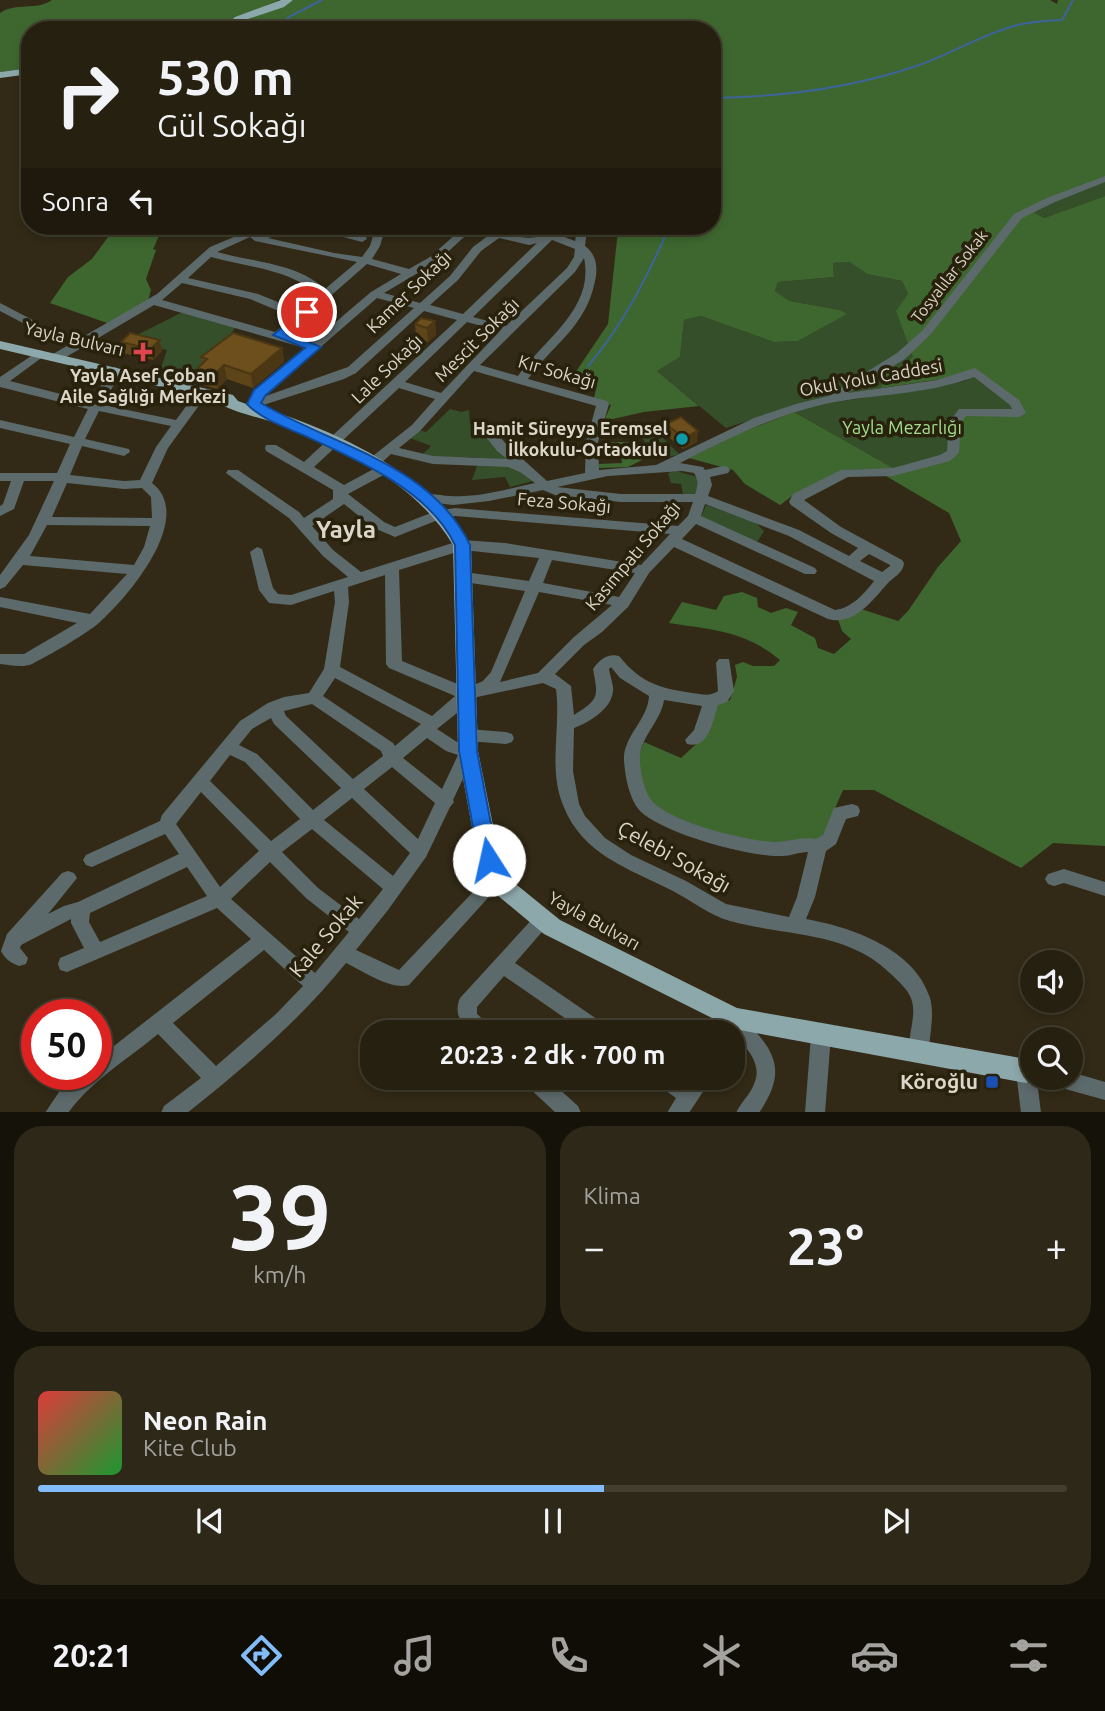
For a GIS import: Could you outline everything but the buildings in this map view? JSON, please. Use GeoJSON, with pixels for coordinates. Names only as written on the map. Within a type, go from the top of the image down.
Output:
{"type":"FeatureCollection","features":[{"type":"Feature","properties":{"kind":"main road"},"geometry":{"type":"LineString","coordinates":[[236,21],[288,0]]}},
{"type":"Feature","properties":{"kind":"main road"},"geometry":{"type":"LineString","coordinates":[[0,75],[21,72]]}},
{"type":"Feature","properties":{"kind":"main road","name":"Yayla Bulvarı"},"geometry":{"type":"LineString","coordinates":[[0,345],[254,404],[274,417]]}},
{"type":"Feature","properties":{"kind":"main road","name":"Yayla Bulvarı"},"geometry":{"type":"LineString","coordinates":[[219,397],[239,407],[274,417],[335,444],[383,460],[441,514],[463,545],[468,743],[489,860],[497,878],[516,899],[542,920],[723,1020]]}},
{"type":"Feature","properties":{"kind":"main road","name":"Yayla Bulvarı"},"geometry":{"type":"LineString","coordinates":[[745,1026],[821,1035],[1020,1070]]}},
{"type":"Feature","properties":{"kind":"street","name":"Tosyalılar Sokak"},"geometry":{"type":"LineString","coordinates":[[822,401],[850,388],[901,356],[927,332],[1018,216],[1105,179]]}},
{"type":"Feature","properties":{"kind":"street"},"geometry":{"type":"LineString","coordinates":[[57,357],[154,301],[210,254],[249,235]]}},
{"type":"Feature","properties":{"kind":"street"},"geometry":{"type":"LineString","coordinates":[[210,254],[268,235]]}},
{"type":"Feature","properties":{"kind":"street"},"geometry":{"type":"LineString","coordinates":[[347,235],[362,239]]}},
{"type":"Feature","properties":{"kind":"street"},"geometry":{"type":"LineString","coordinates":[[279,335],[364,260],[377,241],[378,235]]}},
{"type":"Feature","properties":{"kind":"street"},"geometry":{"type":"LineString","coordinates":[[254,404],[259,393],[375,294],[434,260],[461,235]]}},
{"type":"Feature","properties":{"kind":"street","name":"Kamer Sokağı"},"geometry":{"type":"LineString","coordinates":[[254,404],[352,370],[409,323],[420,307],[454,278],[477,248],[494,235]]}},
{"type":"Feature","properties":{"kind":"street"},"geometry":{"type":"LineString","coordinates":[[513,235],[529,242],[546,235]]}},
{"type":"Feature","properties":{"kind":"street","name":"Lale Sokağı"},"geometry":{"type":"LineString","coordinates":[[306,467],[335,444],[397,383],[443,332],[463,319],[551,235]]}},
{"type":"Feature","properties":{"kind":"street"},"geometry":{"type":"LineString","coordinates":[[522,380],[530,365],[572,323],[592,272],[591,261],[580,248],[561,235]]}},
{"type":"Feature","properties":{"kind":"street","name":"Mescit Sokağı"},"geometry":{"type":"LineString","coordinates":[[305,524],[340,501],[341,494],[383,460],[509,330],[536,306],[554,284],[571,270],[579,257],[581,235]]}},
{"type":"Feature","properties":{"kind":"street"},"geometry":{"type":"LineString","coordinates":[[255,238],[334,257],[364,260],[410,273]]}},
{"type":"Feature","properties":{"kind":"street"},"geometry":{"type":"LineString","coordinates":[[454,241],[477,248]]}},
{"type":"Feature","properties":{"kind":"street"},"geometry":{"type":"LineString","coordinates":[[210,254],[235,262],[277,269],[311,283],[325,295]]}},
{"type":"Feature","properties":{"kind":"street"},"geometry":{"type":"LineString","coordinates":[[180,279],[254,296],[301,316]]}},
{"type":"Feature","properties":{"kind":"street"},"geometry":{"type":"LineString","coordinates":[[375,294],[509,330]]}},
{"type":"Feature","properties":{"kind":"street"},"geometry":{"type":"LineString","coordinates":[[154,301],[314,347]]}},
{"type":"Feature","properties":{"kind":"street"},"geometry":{"type":"LineString","coordinates":[[0,306],[46,331]]}},
{"type":"Feature","properties":{"kind":"street"},"geometry":{"type":"LineString","coordinates":[[0,382],[40,354]]}},
{"type":"Feature","properties":{"kind":"street","name":"Kır Sokağı"},"geometry":{"type":"LineString","coordinates":[[473,367],[604,406],[592,442],[592,473]]}},
{"type":"Feature","properties":{"kind":"street"},"geometry":{"type":"LineString","coordinates":[[0,584],[20,561],[44,520],[78,441],[115,371]]}},
{"type":"Feature","properties":{"kind":"street","name":"Okul Yolu Caddesi"},"geometry":{"type":"LineString","coordinates":[[658,469],[734,431],[822,401],[952,382],[975,372],[1015,403],[1020,413],[963,412],[956,422],[953,453],[950,456],[892,472],[846,473],[796,500],[836,530],[868,547]]}},
{"type":"Feature","properties":{"kind":"street"},"geometry":{"type":"LineString","coordinates":[[0,382],[95,407],[178,424]]}},
{"type":"Feature","properties":{"kind":"street"},"geometry":{"type":"LineString","coordinates":[[397,383],[444,398]]}},
{"type":"Feature","properties":{"kind":"street"},"geometry":{"type":"LineString","coordinates":[[145,484],[162,447],[202,393]]}},
{"type":"Feature","properties":{"kind":"street"},"geometry":{"type":"LineString","coordinates":[[482,424],[502,448],[555,491],[621,498],[701,498],[774,526],[852,561],[883,579]]}},
{"type":"Feature","properties":{"kind":"street"},"geometry":{"type":"LineString","coordinates":[[1,425],[124,452]]}},
{"type":"Feature","properties":{"kind":"street"},"geometry":{"type":"LineString","coordinates":[[271,448],[306,467],[379,525],[395,532],[441,514]]}},
{"type":"Feature","properties":{"kind":"street"},"geometry":{"type":"LineString","coordinates":[[383,460],[510,463],[529,471]]}},
{"type":"Feature","properties":{"kind":"street"},"geometry":{"type":"LineString","coordinates":[[425,498],[438,501],[473,500],[592,473],[691,468],[703,475],[723,470]]}},
{"type":"Feature","properties":{"kind":"street"},"geometry":{"type":"LineString","coordinates":[[233,473],[305,524],[328,553],[360,579]]}},
{"type":"Feature","properties":{"kind":"street","name":"Kasımpatı Sokağı"},"geometry":{"type":"LineString","coordinates":[[467,695],[543,677],[623,603],[644,570],[694,518],[705,485],[703,475]]}},
{"type":"Feature","properties":{"kind":"street"},"geometry":{"type":"LineString","coordinates":[[0,477],[145,484],[157,494],[160,503],[158,522],[147,556],[119,595],[93,620],[26,660],[0,659]]}},
{"type":"Feature","properties":{"kind":"street"},"geometry":{"type":"LineString","coordinates":[[0,512],[9,506],[19,477]]}},
{"type":"Feature","properties":{"kind":"street","name":"Feza Sokağı"},"geometry":{"type":"LineString","coordinates":[[441,514],[455,512],[678,536]]}},
{"type":"Feature","properties":{"kind":"street"},"geometry":{"type":"LineString","coordinates":[[694,518],[810,571]]}},
{"type":"Feature","properties":{"kind":"street"},"geometry":{"type":"LineString","coordinates":[[44,520],[158,522]]}},
{"type":"Feature","properties":{"kind":"street"},"geometry":{"type":"LineString","coordinates":[[757,545],[774,526]]}},
{"type":"Feature","properties":{"kind":"street"},"geometry":{"type":"LineString","coordinates":[[678,536],[833,615],[854,609],[872,596],[883,579],[897,568],[897,563],[868,547],[852,561]]}},
{"type":"Feature","properties":{"kind":"street"},"geometry":{"type":"LineString","coordinates":[[257,552],[265,590],[274,599],[291,600],[463,545],[548,554],[644,570]]}},
{"type":"Feature","properties":{"kind":"street"},"geometry":{"type":"LineString","coordinates":[[67,964],[219,899],[271,851],[352,786],[392,758],[467,695],[488,685],[497,675],[548,554]]}},
{"type":"Feature","properties":{"kind":"street"},"geometry":{"type":"LineString","coordinates":[[20,561],[139,570]]}},
{"type":"Feature","properties":{"kind":"street"},"geometry":{"type":"LineString","coordinates":[[392,569],[394,664],[467,695]]}},
{"type":"Feature","properties":{"kind":"street"},"geometry":{"type":"LineString","coordinates":[[464,577],[536,586],[623,603]]}},
{"type":"Feature","properties":{"kind":"street"},"geometry":{"type":"LineString","coordinates":[[316,986],[219,899],[188,858],[168,825],[171,814],[246,725],[274,707],[314,698],[332,670],[342,602],[341,586]]}},
{"type":"Feature","properties":{"kind":"street"},"geometry":{"type":"LineString","coordinates":[[0,602],[93,620]]}},
{"type":"Feature","properties":{"kind":"street"},"geometry":{"type":"LineString","coordinates":[[566,725],[587,714],[603,697],[606,691],[601,669],[609,660],[614,660],[625,674],[656,693],[710,701],[722,698],[726,691],[724,663]]}},
{"type":"Feature","properties":{"kind":"street"},"geometry":{"type":"LineString","coordinates":[[332,670],[430,727],[452,747],[506,738]]}},
{"type":"Feature","properties":{"kind":"street","name":"Çelebi Sokağı"},"geometry":{"type":"LineString","coordinates":[[543,677],[554,679],[563,686],[566,725],[564,787],[581,824],[614,855],[682,887],[716,908],[748,917],[795,923],[837,933],[857,941],[899,968],[921,999],[919,1053]]}},
{"type":"Feature","properties":{"kind":"street"},"geometry":{"type":"LineString","coordinates":[[656,693],[657,705],[639,737],[632,760],[637,789],[650,811],[694,830],[752,846],[784,849],[809,844],[818,847]]}},
{"type":"Feature","properties":{"kind":"street"},"geometry":{"type":"LineString","coordinates":[[314,698],[387,747],[392,758],[446,802]]}},
{"type":"Feature","properties":{"kind":"street"},"geometry":{"type":"LineString","coordinates":[[693,740],[701,733],[710,701]]}},
{"type":"Feature","properties":{"kind":"street"},"geometry":{"type":"LineString","coordinates":[[274,707],[280,720],[420,852]]}},
{"type":"Feature","properties":{"kind":"street","name":"Kale Sokak"},"geometry":{"type":"LineString","coordinates":[[171,1112],[215,1079],[283,1020],[316,986],[420,852],[446,802],[468,743]]}},
{"type":"Feature","properties":{"kind":"street"},"geometry":{"type":"LineString","coordinates":[[228,747],[251,758],[311,820],[394,888]]}},
{"type":"Feature","properties":{"kind":"street"},"geometry":{"type":"LineString","coordinates":[[200,781],[312,893],[360,931]]}},
{"type":"Feature","properties":{"kind":"street"},"geometry":{"type":"LineString","coordinates":[[795,923],[806,897],[818,847],[831,839],[840,813],[852,811]]}},
{"type":"Feature","properties":{"kind":"street"},"geometry":{"type":"LineString","coordinates":[[92,860],[168,825]]}},
{"type":"Feature","properties":{"kind":"street"},"geometry":{"type":"LineString","coordinates":[[13,940],[188,858]]}},
{"type":"Feature","properties":{"kind":"street"},"geometry":{"type":"LineString","coordinates":[[1054,880],[1064,876],[1105,889]]}},
{"type":"Feature","properties":{"kind":"street"},"geometry":{"type":"LineString","coordinates":[[19,958],[9,951],[13,940],[68,878]]}},
{"type":"Feature","properties":{"kind":"street"},"geometry":{"type":"LineString","coordinates":[[343,951],[384,973],[402,979],[497,878]]}},
{"type":"Feature","properties":{"kind":"street"},"geometry":{"type":"LineString","coordinates":[[81,909],[80,923],[96,952]]}},
{"type":"Feature","properties":{"kind":"street"},"geometry":{"type":"LineString","coordinates":[[470,1020],[467,1004],[542,920]]}},
{"type":"Feature","properties":{"kind":"street"},"geometry":{"type":"LineString","coordinates":[[112,1060],[263,940]]}},
{"type":"Feature","properties":{"kind":"street"},"geometry":{"type":"LineString","coordinates":[[502,964],[583,1020]]}},
{"type":"Feature","properties":{"kind":"street"},"geometry":{"type":"LineString","coordinates":[[160,1023],[215,1079]]}},
{"type":"Feature","properties":{"kind":"street"},"geometry":{"type":"LineString","coordinates":[[815,1112],[821,1035]]}},
{"type":"Feature","properties":{"kind":"street"},"geometry":{"type":"LineString","coordinates":[[745,1037],[761,1051],[766,1063],[764,1086],[746,1112]]}},
{"type":"Feature","properties":{"kind":"street"},"geometry":{"type":"LineString","coordinates":[[1083,1085],[1105,1091]]}},
{"type":"Feature","properties":{"kind":"street"},"geometry":{"type":"LineString","coordinates":[[55,1112],[74,1090]]}},
{"type":"Feature","properties":{"kind":"street"},"geometry":{"type":"LineString","coordinates":[[546,1090],[571,1112]]}},
{"type":"Feature","properties":{"kind":"street"},"geometry":{"type":"LineString","coordinates":[[681,1090],[690,1096]]}},
{"type":"Feature","properties":{"kind":"street"},"geometry":{"type":"LineString","coordinates":[[677,1112],[694,1090]]}},
{"type":"Feature","properties":{"kind":"street"},"geometry":{"type":"LineString","coordinates":[[1030,1090],[1031,1112]]}},
{"type":"Feature","properties":{"kind":"green space"},"geometry":{"type":"Polygon","coordinates":[[[52,0],[279,0],[232,21],[21,21],[21,69],[0,72],[0,13],[12,8],[52,0]]]}},
{"type":"Feature","properties":{"kind":"green space"},"geometry":{"type":"Polygon","coordinates":[[[290,0],[1050,0],[1057,4],[1058,0],[1105,0],[1105,178],[1028,209],[1044,218],[1105,196],[1105,846],[1053,843],[1021,868],[874,790],[843,790],[818,847],[735,842],[643,803],[633,770],[644,742],[681,758],[705,736],[715,705],[730,700],[737,677],[735,665],[743,662],[753,666],[774,666],[780,660],[767,650],[740,637],[669,623],[682,602],[716,610],[724,596],[742,592],[757,598],[758,607],[771,613],[786,608],[798,612],[791,625],[815,638],[818,648],[834,654],[851,639],[842,631],[838,619],[861,609],[898,621],[961,541],[949,513],[874,469],[848,470],[795,494],[780,505],[745,484],[733,470],[689,458],[735,435],[794,412],[895,469],[948,455],[961,410],[1014,412],[1010,404],[967,371],[942,379],[881,388],[885,375],[913,357],[896,311],[908,294],[902,281],[867,274],[850,262],[833,263],[834,277],[778,282],[775,291],[790,301],[840,310],[847,314],[798,341],[774,342],[701,316],[684,320],[680,357],[657,371],[699,406],[644,412],[604,421],[611,405],[594,398],[597,385],[571,379],[608,324],[617,235],[721,235],[721,21],[239,21],[290,0]]]}},
{"type":"Feature","properties":{"kind":"green space"},"geometry":{"type":"Polygon","coordinates":[[[1105,178],[1105,196],[1044,218],[1027,209],[1105,178]]]}},
{"type":"Feature","properties":{"kind":"green space"},"geometry":{"type":"Polygon","coordinates":[[[161,235],[153,249],[156,250],[146,279],[151,290],[148,301],[110,324],[50,303],[68,277],[92,259],[108,237],[161,235]]]}},
{"type":"Feature","properties":{"kind":"green space"},"geometry":{"type":"Polygon","coordinates":[[[851,262],[867,274],[902,281],[908,294],[906,336],[913,357],[885,375],[881,388],[803,403],[726,428],[657,371],[680,357],[684,320],[701,316],[774,342],[798,341],[846,314],[840,310],[790,301],[775,291],[778,282],[834,277],[833,263],[851,262]]]}},
{"type":"Feature","properties":{"kind":"green space"},"geometry":{"type":"Polygon","coordinates":[[[183,312],[235,327],[218,359],[196,385],[158,377],[167,350],[127,340],[183,312]]]}},
{"type":"Feature","properties":{"kind":"green space","name":"Yayla Mezarlığı"},"geometry":{"type":"Polygon","coordinates":[[[973,376],[1010,404],[1015,412],[948,455],[895,469],[794,412],[810,406],[937,387],[965,381],[973,376]]]}},
{"type":"Feature","properties":{"kind":"green space"},"geometry":{"type":"Polygon","coordinates":[[[450,409],[462,412],[469,410],[470,424],[477,424],[511,461],[471,457],[420,457],[431,446],[410,438],[419,430],[426,432],[450,409]]]}},
{"type":"Feature","properties":{"kind":"green space"},"geometry":{"type":"Polygon","coordinates":[[[658,433],[679,454],[663,459],[656,453],[646,456],[635,445],[645,442],[642,438],[658,433]]]}},
{"type":"Feature","properties":{"kind":"green space"},"geometry":{"type":"Polygon","coordinates":[[[611,442],[628,442],[642,460],[628,467],[599,468],[599,464],[622,463],[621,455],[611,454],[611,442]]]}},
{"type":"Feature","properties":{"kind":"green space"},"geometry":{"type":"Polygon","coordinates":[[[478,463],[514,467],[533,481],[510,487],[505,477],[472,480],[478,463]]]}},
{"type":"Feature","properties":{"kind":"green space"},"geometry":{"type":"Polygon","coordinates":[[[676,471],[698,477],[699,489],[693,495],[683,495],[681,484],[671,483],[668,473],[676,471]]]}},
{"type":"Feature","properties":{"kind":"green space"},"geometry":{"type":"Polygon","coordinates":[[[706,505],[755,522],[764,531],[758,541],[752,541],[701,517],[706,505]]]}},
{"type":"Feature","properties":{"kind":"waterway"},"geometry":{"type":"LineString","coordinates":[[285,21],[322,0]]}},
{"type":"Feature","properties":{"kind":"waterway"},"geometry":{"type":"LineString","coordinates":[[721,98],[817,90],[869,80],[931,61],[1002,30],[1026,23],[1062,20],[1073,0]]}},
{"type":"Feature","properties":{"kind":"waterway"},"geometry":{"type":"LineString","coordinates":[[588,366],[633,301],[666,235]]}},
{"type":"Feature","properties":{"kind":"place","name":"Yayla Asef Çoban Aile Sağlığı Merkezi"},"geometry":{"type":"Point","coordinates":[143,352]}},
{"type":"Feature","properties":{"kind":"place","name":"Hamit Süreyya Eremsel İlkokulu-Ortaokulu"},"geometry":{"type":"Point","coordinates":[682,439]}},
{"type":"Feature","properties":{"kind":"place","name":"Köroğlu"},"geometry":{"type":"Point","coordinates":[992,1082]}},
{"type":"Feature","properties":{"kind":"district","name":"Yayla"},"geometry":{"type":"Point","coordinates":[346,530]}},
{"type":"Feature","properties":{"kind":"route"},"geometry":{"type":"LineString","coordinates":[[307,312],[279,335],[314,347],[259,393],[254,404],[274,417],[374,461],[425,498],[451,525],[463,545],[468,751],[489,860]]}}]}
